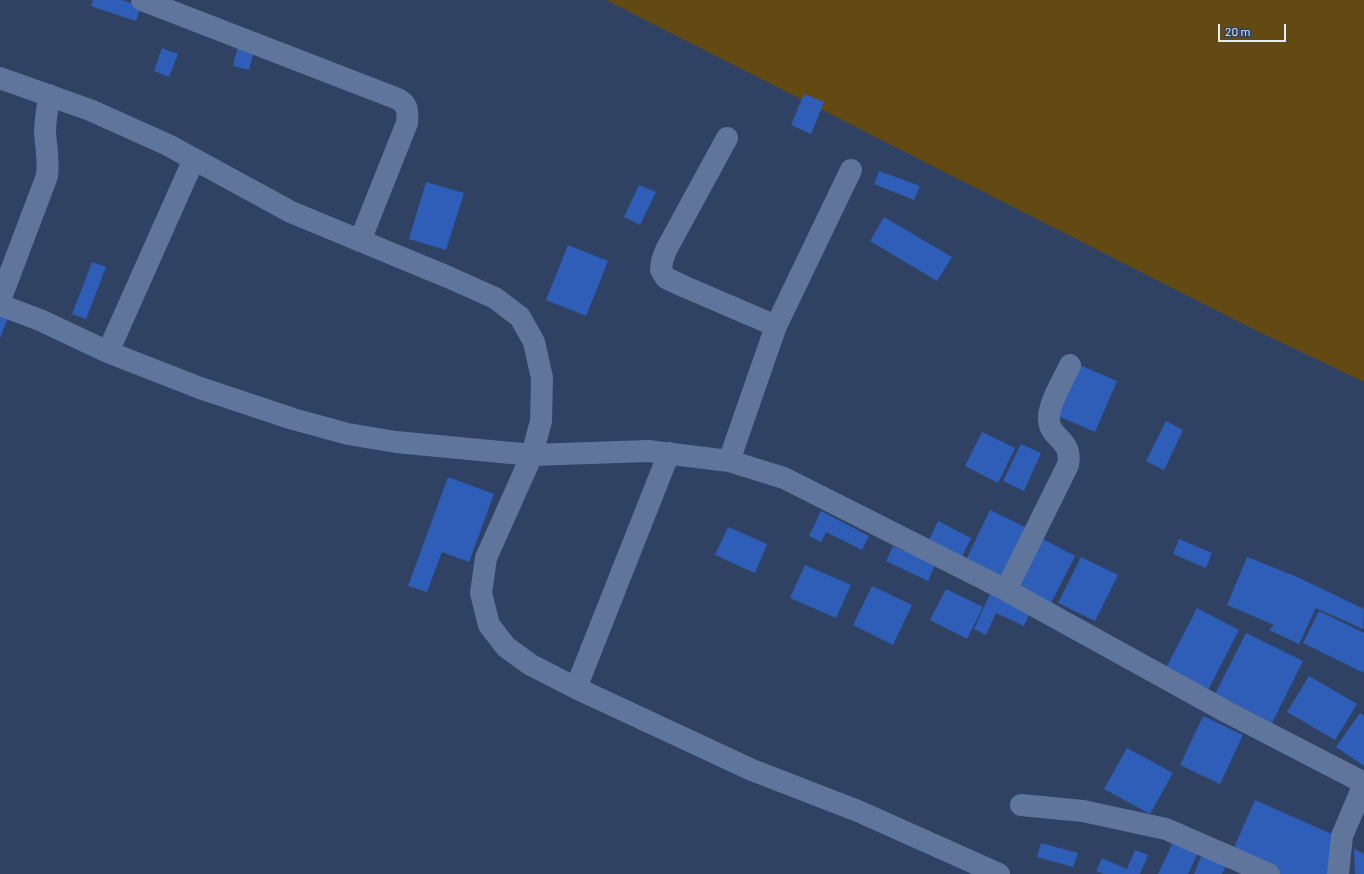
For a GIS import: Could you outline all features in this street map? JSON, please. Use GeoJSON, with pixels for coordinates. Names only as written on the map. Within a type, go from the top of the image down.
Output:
{"type":"FeatureCollection","features":[{"type":"Feature","properties":{"kind":"street"},"geometry":{"type":"LineString","coordinates":[[142,0],[265,46],[398,99],[405,104],[408,112],[407,123],[360,241]]}},
{"type":"Feature","properties":{"kind":"street"},"geometry":{"type":"LineString","coordinates":[[0,78],[90,110],[168,145],[291,212],[495,298],[520,317],[534,342],[542,378],[541,421],[532,455],[486,558],[481,593],[489,625],[506,647],[531,665],[576,688],[752,770],[858,812],[999,874]]}},
{"type":"Feature","properties":{"kind":"street"},"geometry":{"type":"LineString","coordinates":[[0,300],[47,176],[49,163],[46,149],[45,130],[49,95]]}},
{"type":"Feature","properties":{"kind":"street"},"geometry":{"type":"LineString","coordinates":[[727,138],[666,250],[662,261],[661,270],[666,278],[776,326]]}},
{"type":"Feature","properties":{"kind":"street"},"geometry":{"type":"LineString","coordinates":[[108,352],[194,159]]}},
{"type":"Feature","properties":{"kind":"street"},"geometry":{"type":"LineString","coordinates":[[729,461],[776,326],[851,170]]}},
{"type":"Feature","properties":{"kind":"street"},"geometry":{"type":"LineString","coordinates":[[0,305],[40,320],[108,352],[200,388],[293,419],[348,434],[396,442],[532,455],[648,451],[669,453],[729,461],[784,478],[1006,590],[1225,711],[1364,784],[1342,836],[1338,874]]}},
{"type":"Feature","properties":{"kind":"street"},"geometry":{"type":"LineString","coordinates":[[1006,590],[1068,465],[1070,455],[1067,446],[1053,432],[1048,421],[1050,412],[1070,365]]}},
{"type":"Feature","properties":{"kind":"street"},"geometry":{"type":"LineString","coordinates":[[576,688],[669,453]]}},
{"type":"Feature","properties":{"kind":"street"},"geometry":{"type":"LineString","coordinates":[[1021,805],[1083,811],[1166,829],[1269,874]]}},
{"type":"Feature","properties":{"kind":"shaded area"},"geometry":{"type":"Polygon","coordinates":[[[606,0],[1364,0],[1364,382],[1251,328],[606,0]]]}},
{"type":"Feature","properties":{"kind":"building"},"geometry":{"type":"Polygon","coordinates":[[[93,0],[122,0],[141,6],[136,21],[91,6],[93,0]]]}},
{"type":"Feature","properties":{"kind":"building"},"geometry":{"type":"Polygon","coordinates":[[[239,42],[255,46],[249,70],[233,66],[239,42]]]}},
{"type":"Feature","properties":{"kind":"building"},"geometry":{"type":"Polygon","coordinates":[[[162,48],[178,54],[169,77],[154,71],[162,48]]]}},
{"type":"Feature","properties":{"kind":"building"},"geometry":{"type":"Polygon","coordinates":[[[804,94],[824,102],[811,134],[791,125],[804,94]]]}},
{"type":"Feature","properties":{"kind":"building"},"geometry":{"type":"Polygon","coordinates":[[[879,171],[920,186],[914,200],[874,184],[879,171]]]}},
{"type":"Feature","properties":{"kind":"building"},"geometry":{"type":"Polygon","coordinates":[[[426,182],[464,193],[446,250],[409,239],[426,182]]]}},
{"type":"Feature","properties":{"kind":"building"},"geometry":{"type":"Polygon","coordinates":[[[639,185],[656,192],[640,225],[624,217],[639,185]]]}},
{"type":"Feature","properties":{"kind":"building"},"geometry":{"type":"Polygon","coordinates":[[[884,217],[952,257],[937,281],[870,241],[884,217]]]}},
{"type":"Feature","properties":{"kind":"building"},"geometry":{"type":"Polygon","coordinates":[[[568,245],[608,261],[586,316],[546,300],[568,245]]]}},
{"type":"Feature","properties":{"kind":"building"},"geometry":{"type":"Polygon","coordinates":[[[92,262],[106,267],[86,319],[72,314],[92,262]]]}},
{"type":"Feature","properties":{"kind":"building"},"geometry":{"type":"Polygon","coordinates":[[[0,309],[10,313],[0,338],[0,309]]]}},
{"type":"Feature","properties":{"kind":"building"},"geometry":{"type":"Polygon","coordinates":[[[1075,363],[1117,381],[1095,432],[1053,414],[1075,363]]]}},
{"type":"Feature","properties":{"kind":"building"},"geometry":{"type":"Polygon","coordinates":[[[1166,421],[1183,430],[1164,470],[1146,461],[1166,421]]]}},
{"type":"Feature","properties":{"kind":"building"},"geometry":{"type":"Polygon","coordinates":[[[982,432],[1015,448],[998,483],[965,466],[982,432]]]}},
{"type":"Feature","properties":{"kind":"building"},"geometry":{"type":"Polygon","coordinates":[[[1021,444],[1041,453],[1024,491],[1003,481],[1021,444]]]}},
{"type":"Feature","properties":{"kind":"building"},"geometry":{"type":"Polygon","coordinates":[[[448,477],[494,494],[469,562],[442,552],[427,592],[408,586],[448,477]]]}},
{"type":"Feature","properties":{"kind":"building"},"geometry":{"type":"Polygon","coordinates":[[[990,510],[1025,527],[999,581],[964,564],[990,510]]]}},
{"type":"Feature","properties":{"kind":"building"},"geometry":{"type":"Polygon","coordinates":[[[821,511],[869,536],[862,550],[826,532],[821,542],[809,536],[821,511]]]}},
{"type":"Feature","properties":{"kind":"building"},"geometry":{"type":"Polygon","coordinates":[[[938,521],[971,538],[961,559],[928,542],[938,521]]]}},
{"type":"Feature","properties":{"kind":"building"},"geometry":{"type":"Polygon","coordinates":[[[728,527],[767,544],[755,573],[715,555],[728,527]]]}},
{"type":"Feature","properties":{"kind":"building"},"geometry":{"type":"Polygon","coordinates":[[[1039,537],[1075,556],[1051,603],[1015,585],[1039,537]]]}},
{"type":"Feature","properties":{"kind":"building"},"geometry":{"type":"Polygon","coordinates":[[[1179,539],[1212,553],[1206,568],[1173,554],[1179,539]]]}},
{"type":"Feature","properties":{"kind":"building"},"geometry":{"type":"Polygon","coordinates":[[[893,546],[935,565],[928,581],[886,561],[893,546]]]}},
{"type":"Feature","properties":{"kind":"building"},"geometry":{"type":"Polygon","coordinates":[[[1081,557],[1118,575],[1095,621],[1058,603],[1081,557]]]}},
{"type":"Feature","properties":{"kind":"building"},"geometry":{"type":"Polygon","coordinates":[[[1247,557],[1295,576],[1364,609],[1363,629],[1316,608],[1299,644],[1269,630],[1274,625],[1227,605],[1247,557]]]}},
{"type":"Feature","properties":{"kind":"building"},"geometry":{"type":"Polygon","coordinates":[[[805,565],[851,585],[836,618],[790,598],[805,565]]]}},
{"type":"Feature","properties":{"kind":"building"},"geometry":{"type":"Polygon","coordinates":[[[872,586],[912,605],[893,645],[853,625],[872,586]]]}},
{"type":"Feature","properties":{"kind":"building"},"geometry":{"type":"Polygon","coordinates":[[[946,589],[983,607],[967,639],[930,620],[946,589]]]}},
{"type":"Feature","properties":{"kind":"building"},"geometry":{"type":"Polygon","coordinates":[[[990,594],[1030,613],[1024,626],[996,613],[986,635],[974,629],[990,594]]]}},
{"type":"Feature","properties":{"kind":"building"},"geometry":{"type":"Polygon","coordinates":[[[1197,608],[1239,630],[1207,692],[1165,670],[1197,608]]]}},
{"type":"Feature","properties":{"kind":"building"},"geometry":{"type":"Polygon","coordinates":[[[1319,611],[1364,633],[1364,673],[1303,643],[1319,611]]]}},
{"type":"Feature","properties":{"kind":"building"},"geometry":{"type":"Polygon","coordinates":[[[1246,633],[1303,661],[1272,723],[1215,694],[1246,633]]]}},
{"type":"Feature","properties":{"kind":"building"},"geometry":{"type":"Polygon","coordinates":[[[1309,676],[1357,704],[1335,740],[1287,712],[1309,676]]]}},
{"type":"Feature","properties":{"kind":"building"},"geometry":{"type":"Polygon","coordinates":[[[1360,713],[1364,716],[1364,766],[1336,747],[1360,713]]]}},
{"type":"Feature","properties":{"kind":"building"},"geometry":{"type":"Polygon","coordinates":[[[1203,716],[1243,735],[1220,784],[1180,765],[1203,716]]]}},
{"type":"Feature","properties":{"kind":"building"},"geometry":{"type":"Polygon","coordinates":[[[1127,748],[1173,773],[1150,814],[1104,789],[1127,748]]]}},
{"type":"Feature","properties":{"kind":"building"},"geometry":{"type":"Polygon","coordinates":[[[1255,800],[1334,835],[1329,874],[1280,874],[1232,852],[1255,800]]]}},
{"type":"Feature","properties":{"kind":"building"},"geometry":{"type":"Polygon","coordinates":[[[1176,836],[1200,848],[1188,874],[1158,874],[1176,836]]]}},
{"type":"Feature","properties":{"kind":"building"},"geometry":{"type":"Polygon","coordinates":[[[1041,843],[1078,853],[1073,867],[1037,857],[1041,843]]]}},
{"type":"Feature","properties":{"kind":"building"},"geometry":{"type":"Polygon","coordinates":[[[1204,849],[1229,859],[1222,874],[1194,874],[1204,849]]]}},
{"type":"Feature","properties":{"kind":"building"},"geometry":{"type":"Polygon","coordinates":[[[1354,849],[1364,854],[1364,874],[1355,874],[1354,849]]]}},
{"type":"Feature","properties":{"kind":"building"},"geometry":{"type":"Polygon","coordinates":[[[1135,850],[1148,855],[1140,874],[1104,874],[1096,871],[1102,858],[1127,869],[1135,850]]]}}]}
